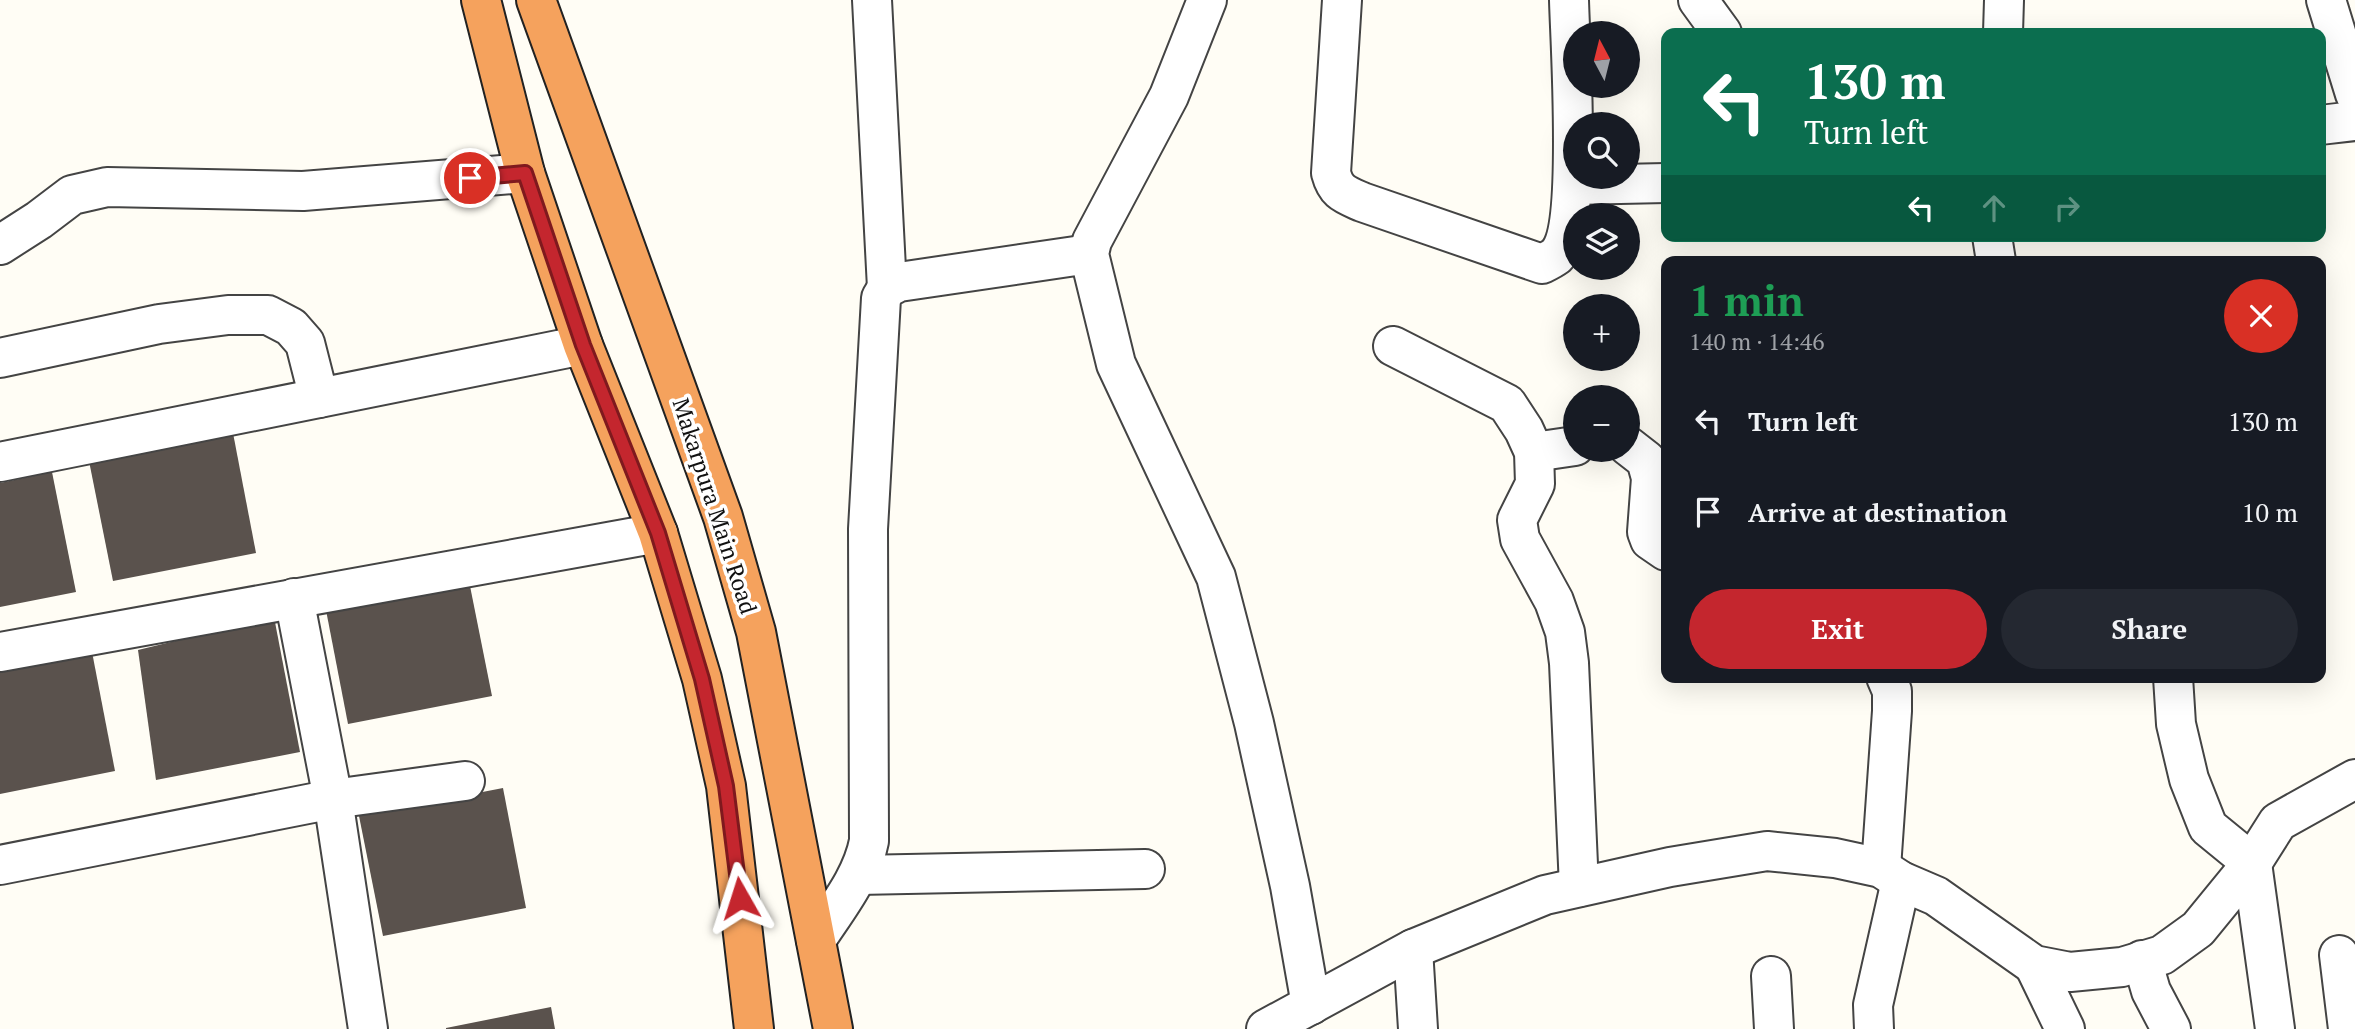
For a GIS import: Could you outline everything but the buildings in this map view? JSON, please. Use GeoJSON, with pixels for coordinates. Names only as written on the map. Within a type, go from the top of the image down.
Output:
{"type":"FeatureCollection","features":[{"type":"Feature","properties":{"kind":"highway"},"geometry":{"type":"LineString","coordinates":[[481,0],[525,173],[583,345],[658,533],[702,679],[726,786],[754,1029]]}},
{"type":"Feature","properties":{"kind":"highway","name":"Makarpura Main Road"},"geometry":{"type":"LineString","coordinates":[[536,0],[723,517],[756,632],[833,1029]]}},
{"type":"Feature","properties":{"kind":"street"},"geometry":{"type":"LineString","coordinates":[[872,0],[887,288]]}},
{"type":"Feature","properties":{"kind":"street"},"geometry":{"type":"LineString","coordinates":[[1207,0],[1169,96],[1092,241],[1089,254],[1116,364],[1216,577],[1254,723],[1290,886],[1311,1005]]}},
{"type":"Feature","properties":{"kind":"street"},"geometry":{"type":"LineString","coordinates":[[1342,0],[1331,173],[1335,186],[1345,195],[1542,264],[1557,256],[1567,234],[1573,189]]}},
{"type":"Feature","properties":{"kind":"street"},"geometry":{"type":"LineString","coordinates":[[1569,0],[1571,112]]}},
{"type":"Feature","properties":{"kind":"street"},"geometry":{"type":"LineString","coordinates":[[1698,0],[1718,28]]}},
{"type":"Feature","properties":{"kind":"street"},"geometry":{"type":"LineString","coordinates":[[2003,28],[2004,0]]}},
{"type":"Feature","properties":{"kind":"street"},"geometry":{"type":"LineString","coordinates":[[2326,0],[2355,94]]}},
{"type":"Feature","properties":{"kind":"street"},"geometry":{"type":"LineString","coordinates":[[2326,124],[2355,121]]}},
{"type":"Feature","properties":{"kind":"street"},"geometry":{"type":"LineString","coordinates":[[0,245],[72,195],[107,187],[303,191],[525,173]]}},
{"type":"Feature","properties":{"kind":"street"},"geometry":{"type":"LineString","coordinates":[[1640,184],[1661,183]]}},
{"type":"Feature","properties":{"kind":"street"},"geometry":{"type":"LineString","coordinates":[[816,940],[858,875],[866,859],[869,841],[868,529],[881,298],[887,288],[899,282],[1089,254]]}},
{"type":"Feature","properties":{"kind":"street"},"geometry":{"type":"LineString","coordinates":[[0,358],[159,324],[228,315],[268,315],[291,327],[305,343],[319,398]]}},
{"type":"Feature","properties":{"kind":"street"},"geometry":{"type":"LineString","coordinates":[[0,462],[583,345]]}},
{"type":"Feature","properties":{"kind":"street"},"geometry":{"type":"LineString","coordinates":[[1393,346],[1507,404],[1534,452],[1535,484],[1517,520],[1524,548],[1554,601],[1565,632],[1569,663],[1579,887]]}},
{"type":"Feature","properties":{"kind":"street"},"geometry":{"type":"LineString","coordinates":[[1534,452],[1563,448]]}},
{"type":"Feature","properties":{"kind":"street"},"geometry":{"type":"LineString","coordinates":[[1640,455],[1646,460],[1651,478],[1647,531],[1650,540],[1661,548]]}},
{"type":"Feature","properties":{"kind":"street"},"geometry":{"type":"LineString","coordinates":[[0,652],[658,533]]}},
{"type":"Feature","properties":{"kind":"street"},"geometry":{"type":"LineString","coordinates":[[294,598],[333,799],[368,1029]]}},
{"type":"Feature","properties":{"kind":"street"},"geometry":{"type":"LineString","coordinates":[[1874,1029],[1873,1005],[1891,875],[1892,691],[1889,683]]}},
{"type":"Feature","properties":{"kind":"street"},"geometry":{"type":"LineString","coordinates":[[2174,683],[2176,724],[2189,779],[2208,827],[2252,863],[2275,1029]]}},
{"type":"Feature","properties":{"kind":"street"},"geometry":{"type":"LineString","coordinates":[[1266,1029],[1413,949],[1545,895],[1670,867],[1767,851],[1835,858],[1891,875],[1936,896],[2034,965],[2070,972],[2122,967],[2162,955],[2198,929],[2252,863],[2278,822],[2355,779]]}},
{"type":"Feature","properties":{"kind":"street"},"geometry":{"type":"LineString","coordinates":[[0,864],[333,799],[465,781]]}},
{"type":"Feature","properties":{"kind":"street"},"geometry":{"type":"LineString","coordinates":[[858,875],[1145,869]]}},
{"type":"Feature","properties":{"kind":"street"},"geometry":{"type":"LineString","coordinates":[[1413,949],[1418,1029]]}},
{"type":"Feature","properties":{"kind":"street"},"geometry":{"type":"LineString","coordinates":[[2339,955],[2348,1029]]}},
{"type":"Feature","properties":{"kind":"street"},"geometry":{"type":"LineString","coordinates":[[2142,960],[2151,991],[2171,1029]]}},
{"type":"Feature","properties":{"kind":"street"},"geometry":{"type":"LineString","coordinates":[[2034,965],[2065,1029]]}},
{"type":"Feature","properties":{"kind":"street"},"geometry":{"type":"LineString","coordinates":[[1771,976],[1774,1029]]}},
{"type":"Feature","properties":{"kind":"route"},"geometry":{"type":"LineString","coordinates":[[470,178],[525,173],[583,345],[658,533],[702,679],[726,786],[740,898]]}}]}
